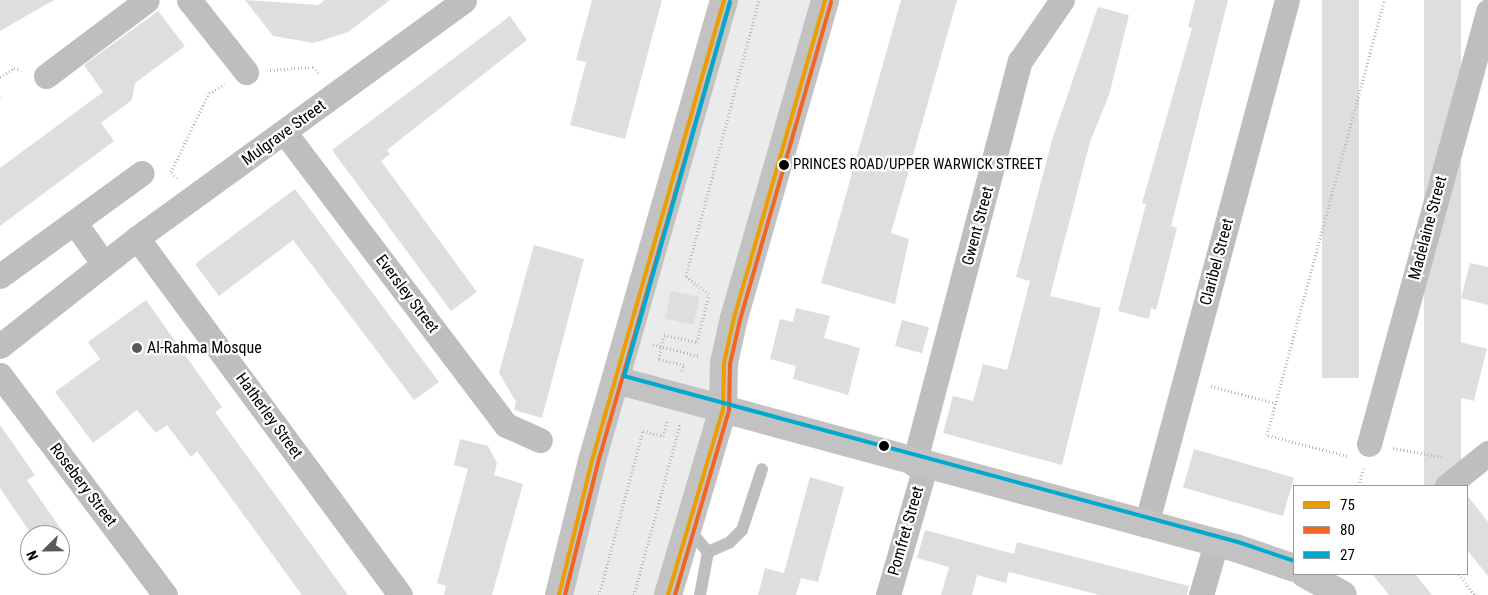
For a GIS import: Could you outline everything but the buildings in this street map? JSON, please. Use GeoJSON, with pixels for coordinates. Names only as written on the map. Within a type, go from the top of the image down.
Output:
{"type":"FeatureCollection","features":[{"type":"Feature","properties":{"kind":"main road"},"geometry":{"type":"LineString","coordinates":[[559,595],[627,338],[724,0]]}},
{"type":"Feature","properties":{"kind":"main road"},"geometry":{"type":"LineString","coordinates":[[668,595],[723,408],[724,363],[825,0]]}},
{"type":"Feature","properties":{"kind":"main road"},"geometry":{"type":"LineString","coordinates":[[616,380],[723,408],[919,465],[1216,543],[1293,568]]}},
{"type":"Feature","properties":{"kind":"street"},"geometry":{"type":"LineString","coordinates":[[46,76],[147,0]]}},
{"type":"Feature","properties":{"kind":"street"},"geometry":{"type":"LineString","coordinates":[[189,0],[246,72]]}},
{"type":"Feature","properties":{"kind":"street","name":"Mulgrave Street"},"geometry":{"type":"LineString","coordinates":[[0,346],[103,263],[285,133],[464,0]]}},
{"type":"Feature","properties":{"kind":"street","name":"Gwent Street"},"geometry":{"type":"LineString","coordinates":[[919,465],[1020,61],[1062,0]]}},
{"type":"Feature","properties":{"kind":"street","name":"Claribel Street"},"geometry":{"type":"LineString","coordinates":[[1146,525],[1287,0]]}},
{"type":"Feature","properties":{"kind":"street","name":"Madelaine Street"},"geometry":{"type":"LineString","coordinates":[[1367,453],[1488,11]]}},
{"type":"Feature","properties":{"kind":"street","name":"Eversley Street"},"geometry":{"type":"LineString","coordinates":[[285,133],[506,425],[540,440]]}},
{"type":"Feature","properties":{"kind":"street"},"geometry":{"type":"LineString","coordinates":[[0,276],[142,173]]}},
{"type":"Feature","properties":{"kind":"street"},"geometry":{"type":"LineString","coordinates":[[75,223],[103,263]]}},
{"type":"Feature","properties":{"kind":"street","name":"Hatherley Street"},"geometry":{"type":"LineString","coordinates":[[137,238],[400,595]]}},
{"type":"Feature","properties":{"kind":"street","name":"Rosebery Street"},"geometry":{"type":"LineString","coordinates":[[0,375],[165,595]]}},
{"type":"Feature","properties":{"kind":"street"},"geometry":{"type":"LineString","coordinates":[[1449,485],[1484,464]]}},
{"type":"Feature","properties":{"kind":"street","name":"Pomfret Street"},"geometry":{"type":"LineString","coordinates":[[888,595],[919,465]]}},
{"type":"Feature","properties":{"kind":"street"},"geometry":{"type":"LineString","coordinates":[[1201,595],[1216,543]]}},
{"type":"Feature","properties":{"kind":"lane"},"geometry":{"type":"LineString","coordinates":[[708,552],[730,542],[742,530],[762,469]]}},
{"type":"Feature","properties":{"kind":"lane"},"geometry":{"type":"LineString","coordinates":[[688,527],[708,552],[700,595]]}},
{"type":"Feature","properties":{"kind":"path"},"geometry":{"type":"LineString","coordinates":[[599,595],[643,431],[663,436],[684,365],[659,359],[664,335],[697,342],[709,294],[686,276],[759,0]]}},
{"type":"Feature","properties":{"kind":"path"},"geometry":{"type":"LineString","coordinates":[[1384,0],[1267,435],[1367,453],[1484,464]]}},
{"type":"Feature","properties":{"kind":"path"},"geometry":{"type":"LineString","coordinates":[[194,197],[171,172],[209,93],[246,72],[313,67],[341,92]]}},
{"type":"Feature","properties":{"kind":"path"},"geometry":{"type":"LineString","coordinates":[[627,338],[724,363]]}},
{"type":"Feature","properties":{"kind":"path"},"geometry":{"type":"LineString","coordinates":[[1185,380],[1275,403]]}},
{"type":"Feature","properties":{"kind":"path"},"geometry":{"type":"LineString","coordinates":[[1359,485],[1367,453]]}},
{"type":"Feature","properties":{"kind":"path"},"geometry":{"type":"LineString","coordinates":[[1460,575],[1475,595]]}},
{"type":"Feature","properties":{"kind":"shaded area"},"geometry":{"type":"Polygon","coordinates":[[[724,0],[825,0],[668,595],[559,595],[724,0]]]}},
{"type":"Feature","properties":{"kind":"transit line","name":"75"},"geometry":{"type":"LineString","coordinates":[[559,595],[593,457],[724,0]]}},
{"type":"Feature","properties":{"kind":"transit line","name":"75"},"geometry":{"type":"LineString","coordinates":[[668,595],[723,409],[724,363],[734,318],[825,0]]}},
{"type":"Feature","properties":{"kind":"transit line","name":"80"},"geometry":{"type":"LineString","coordinates":[[565,595],[599,459],[730,2]]}},
{"type":"Feature","properties":{"kind":"transit line","name":"27"},"geometry":{"type":"LineString","coordinates":[[730,2],[624,376],[1238,542],[1293,561]]}},
{"type":"Feature","properties":{"kind":"transit line","name":"80"},"geometry":{"type":"LineString","coordinates":[[675,595],[729,410],[730,364],[740,320],[831,2]]}},
{"type":"Feature","properties":{"kind":"place","name":"PRINCES ROAD/UPPER WARWICK STREET"},"geometry":{"type":"Point","coordinates":[784,165]}},
{"type":"Feature","properties":{"kind":"place","name":"Al-Rahma Mosque"},"geometry":{"type":"Point","coordinates":[137,348]}}]}
